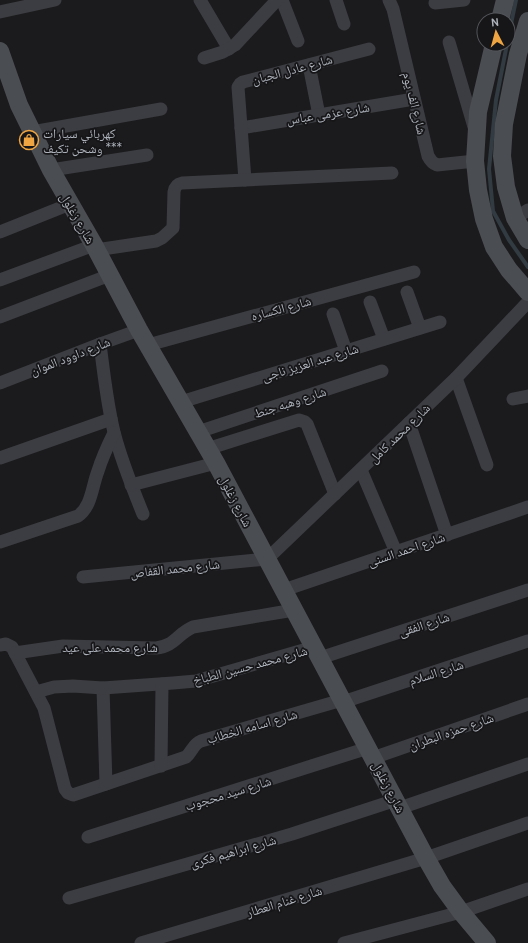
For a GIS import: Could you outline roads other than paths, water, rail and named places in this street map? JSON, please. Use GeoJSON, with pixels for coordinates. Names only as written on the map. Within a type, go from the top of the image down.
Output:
{"type":"FeatureCollection","features":[{"type":"Feature","properties":{"kind":"street"},"geometry":{"type":"LineString","coordinates":[[0,12],[55,0]]}},
{"type":"Feature","properties":{"kind":"street"},"geometry":{"type":"LineString","coordinates":[[200,0],[229,49]]}},
{"type":"Feature","properties":{"kind":"street"},"geometry":{"type":"LineString","coordinates":[[204,58],[223,52],[235,45],[265,5],[277,0]]}},
{"type":"Feature","properties":{"kind":"street"},"geometry":{"type":"LineString","coordinates":[[282,0],[298,40]]}},
{"type":"Feature","properties":{"kind":"street"},"geometry":{"type":"LineString","coordinates":[[336,0],[344,24]]}},
{"type":"Feature","properties":{"kind":"street","name":"شارع الف يوم"},"geometry":{"type":"LineString","coordinates":[[389,0],[393,10],[428,156],[433,163],[437,165],[475,161]]}},
{"type":"Feature","properties":{"kind":"street"},"geometry":{"type":"LineString","coordinates":[[436,3],[464,0]]}},
{"type":"Feature","properties":{"kind":"street"},"geometry":{"type":"LineString","coordinates":[[502,12],[505,0]]}},
{"type":"Feature","properties":{"kind":"street"},"geometry":{"type":"LineString","coordinates":[[516,34],[528,22]]}},
{"type":"Feature","properties":{"kind":"street"},"geometry":{"type":"LineString","coordinates":[[449,42],[476,137]]}},
{"type":"Feature","properties":{"kind":"street","name":"شارع عادل الجبان"},"geometry":{"type":"LineString","coordinates":[[245,180],[240,128],[238,87],[240,84],[369,48]]}},
{"type":"Feature","properties":{"kind":"street","name":"شارع زغلول"},"geometry":{"type":"LineString","coordinates":[[0,51],[19,105],[51,170],[180,402],[212,456],[426,858],[442,886],[487,943]]}},
{"type":"Feature","properties":{"kind":"street"},"geometry":{"type":"LineString","coordinates":[[501,52],[478,112],[475,161],[478,190],[484,219],[494,247],[509,270],[528,292]]}},
{"type":"Feature","properties":{"kind":"street"},"geometry":{"type":"LineString","coordinates":[[502,52],[504,124],[502,156],[506,187],[521,214],[528,240]]}},
{"type":"Feature","properties":{"kind":"street"},"geometry":{"type":"LineString","coordinates":[[309,64],[319,115]]}},
{"type":"Feature","properties":{"kind":"street","name":"شارع عزمى عباس"},"geometry":{"type":"LineString","coordinates":[[240,128],[414,99]]}},
{"type":"Feature","properties":{"kind":"street"},"geometry":{"type":"LineString","coordinates":[[32,132],[161,109]]}},
{"type":"Feature","properties":{"kind":"street"},"geometry":{"type":"LineString","coordinates":[[51,170],[147,155]]}},
{"type":"Feature","properties":{"kind":"street"},"geometry":{"type":"LineString","coordinates":[[0,280],[95,247],[153,242],[162,238],[173,228],[174,192],[175,187],[178,184],[392,173]]}},
{"type":"Feature","properties":{"kind":"street"},"geometry":{"type":"LineString","coordinates":[[0,232],[70,204]]}},
{"type":"Feature","properties":{"kind":"street","name":"شارع الكساره"},"geometry":{"type":"LineString","coordinates":[[144,337],[414,272]]}},
{"type":"Feature","properties":{"kind":"street"},"geometry":{"type":"LineString","coordinates":[[0,317],[110,275]]}},
{"type":"Feature","properties":{"kind":"street"},"geometry":{"type":"LineString","coordinates":[[407,292],[420,328]]}},
{"type":"Feature","properties":{"kind":"street"},"geometry":{"type":"LineString","coordinates":[[370,302],[384,339]]}},
{"type":"Feature","properties":{"kind":"street","name":"شارع محمد كامل"},"geometry":{"type":"LineString","coordinates":[[267,559],[456,378],[528,302]]}},
{"type":"Feature","properties":{"kind":"street"},"geometry":{"type":"LineString","coordinates":[[333,314],[346,351]]}},
{"type":"Feature","properties":{"kind":"street","name":"شارع عبد العزيز ناجى"},"geometry":{"type":"LineString","coordinates":[[180,402],[440,322]]}},
{"type":"Feature","properties":{"kind":"street","name":"شارع داوود الموان"},"geometry":{"type":"LineString","coordinates":[[0,383],[100,344],[144,337]]}},
{"type":"Feature","properties":{"kind":"street"},"geometry":{"type":"LineString","coordinates":[[100,344],[114,433],[131,485],[143,514]]}},
{"type":"Feature","properties":{"kind":"street","name":"شارع وهبه جنط"},"geometry":{"type":"LineString","coordinates":[[198,432],[382,371]]}},
{"type":"Feature","properties":{"kind":"street"},"geometry":{"type":"LineString","coordinates":[[456,378],[488,465]]}},
{"type":"Feature","properties":{"kind":"street"},"geometry":{"type":"LineString","coordinates":[[514,399],[528,396]]}},
{"type":"Feature","properties":{"kind":"street"},"geometry":{"type":"LineString","coordinates":[[0,458],[111,419]]}},
{"type":"Feature","properties":{"kind":"street"},"geometry":{"type":"LineString","coordinates":[[131,485],[212,456],[299,420],[307,424],[335,494]]}},
{"type":"Feature","properties":{"kind":"street"},"geometry":{"type":"LineString","coordinates":[[409,423],[447,535]]}},
{"type":"Feature","properties":{"kind":"street"},"geometry":{"type":"LineString","coordinates":[[0,542],[82,514],[88,506],[98,471],[114,433]]}},
{"type":"Feature","properties":{"kind":"street"},"geometry":{"type":"LineString","coordinates":[[361,470],[396,552]]}},
{"type":"Feature","properties":{"kind":"street","name":"شارع احمد السنى"},"geometry":{"type":"LineString","coordinates":[[284,590],[528,507]]}},
{"type":"Feature","properties":{"kind":"street","name":"شارع محمد القفاص"},"geometry":{"type":"LineString","coordinates":[[83,577],[267,559]]}},
{"type":"Feature","properties":{"kind":"street","name":"شارع الفقى"},"geometry":{"type":"LineString","coordinates":[[317,652],[528,590]]}},
{"type":"Feature","properties":{"kind":"street","name":"شارع محمد على عيد"},"geometry":{"type":"LineString","coordinates":[[15,653],[63,646],[163,648],[170,645],[180,634],[193,627],[294,610]]}},
{"type":"Feature","properties":{"kind":"street","name":"شارع السلام"},"geometry":{"type":"LineString","coordinates":[[343,701],[528,642]]}},
{"type":"Feature","properties":{"kind":"street"},"geometry":{"type":"LineString","coordinates":[[0,645],[6,644],[12,647],[36,692]]}},
{"type":"Feature","properties":{"kind":"street","name":"شارع محمد حسين الطباخ"},"geometry":{"type":"LineString","coordinates":[[36,692],[54,687],[73,686],[103,688],[184,682],[317,652]]}},
{"type":"Feature","properties":{"kind":"street"},"geometry":{"type":"LineString","coordinates":[[161,766],[162,684]]}},
{"type":"Feature","properties":{"kind":"street"},"geometry":{"type":"LineString","coordinates":[[103,688],[106,784]]}},
{"type":"Feature","properties":{"kind":"street","name":"شارع اسامه الخطاب"},"geometry":{"type":"LineString","coordinates":[[36,692],[44,708],[65,789],[68,793],[73,795],[186,757],[193,750],[194,746],[201,741],[343,701]]}},
{"type":"Feature","properties":{"kind":"street","name":"شارع حمزه البطران"},"geometry":{"type":"LineString","coordinates":[[371,753],[528,704]]}},
{"type":"Feature","properties":{"kind":"street","name":"شارع سيد محجوب"},"geometry":{"type":"LineString","coordinates":[[88,837],[371,753]]}},
{"type":"Feature","properties":{"kind":"street","name":"شارع ابراهيم فكرى"},"geometry":{"type":"LineString","coordinates":[[69,898],[398,804],[528,764]]}},
{"type":"Feature","properties":{"kind":"street","name":"شارع غنام العطار"},"geometry":{"type":"LineString","coordinates":[[141,943],[426,858],[528,823]]}},
{"type":"Feature","properties":{"kind":"street"},"geometry":{"type":"LineString","coordinates":[[344,943],[461,912],[528,889]]}},
{"type":"Feature","properties":{"kind":"waterway"},"geometry":{"type":"LineString","coordinates":[[513,12],[516,0]]}},
{"type":"Feature","properties":{"kind":"waterway"},"geometry":{"type":"LineString","coordinates":[[505,52],[496,100],[489,169],[493,211],[509,240],[528,267]]}},
{"type":"Feature","properties":{"kind":"place","name":"كهربائي سيارات وشحن تكيف ***"},"geometry":{"type":"Point","coordinates":[29,140]}}]}
